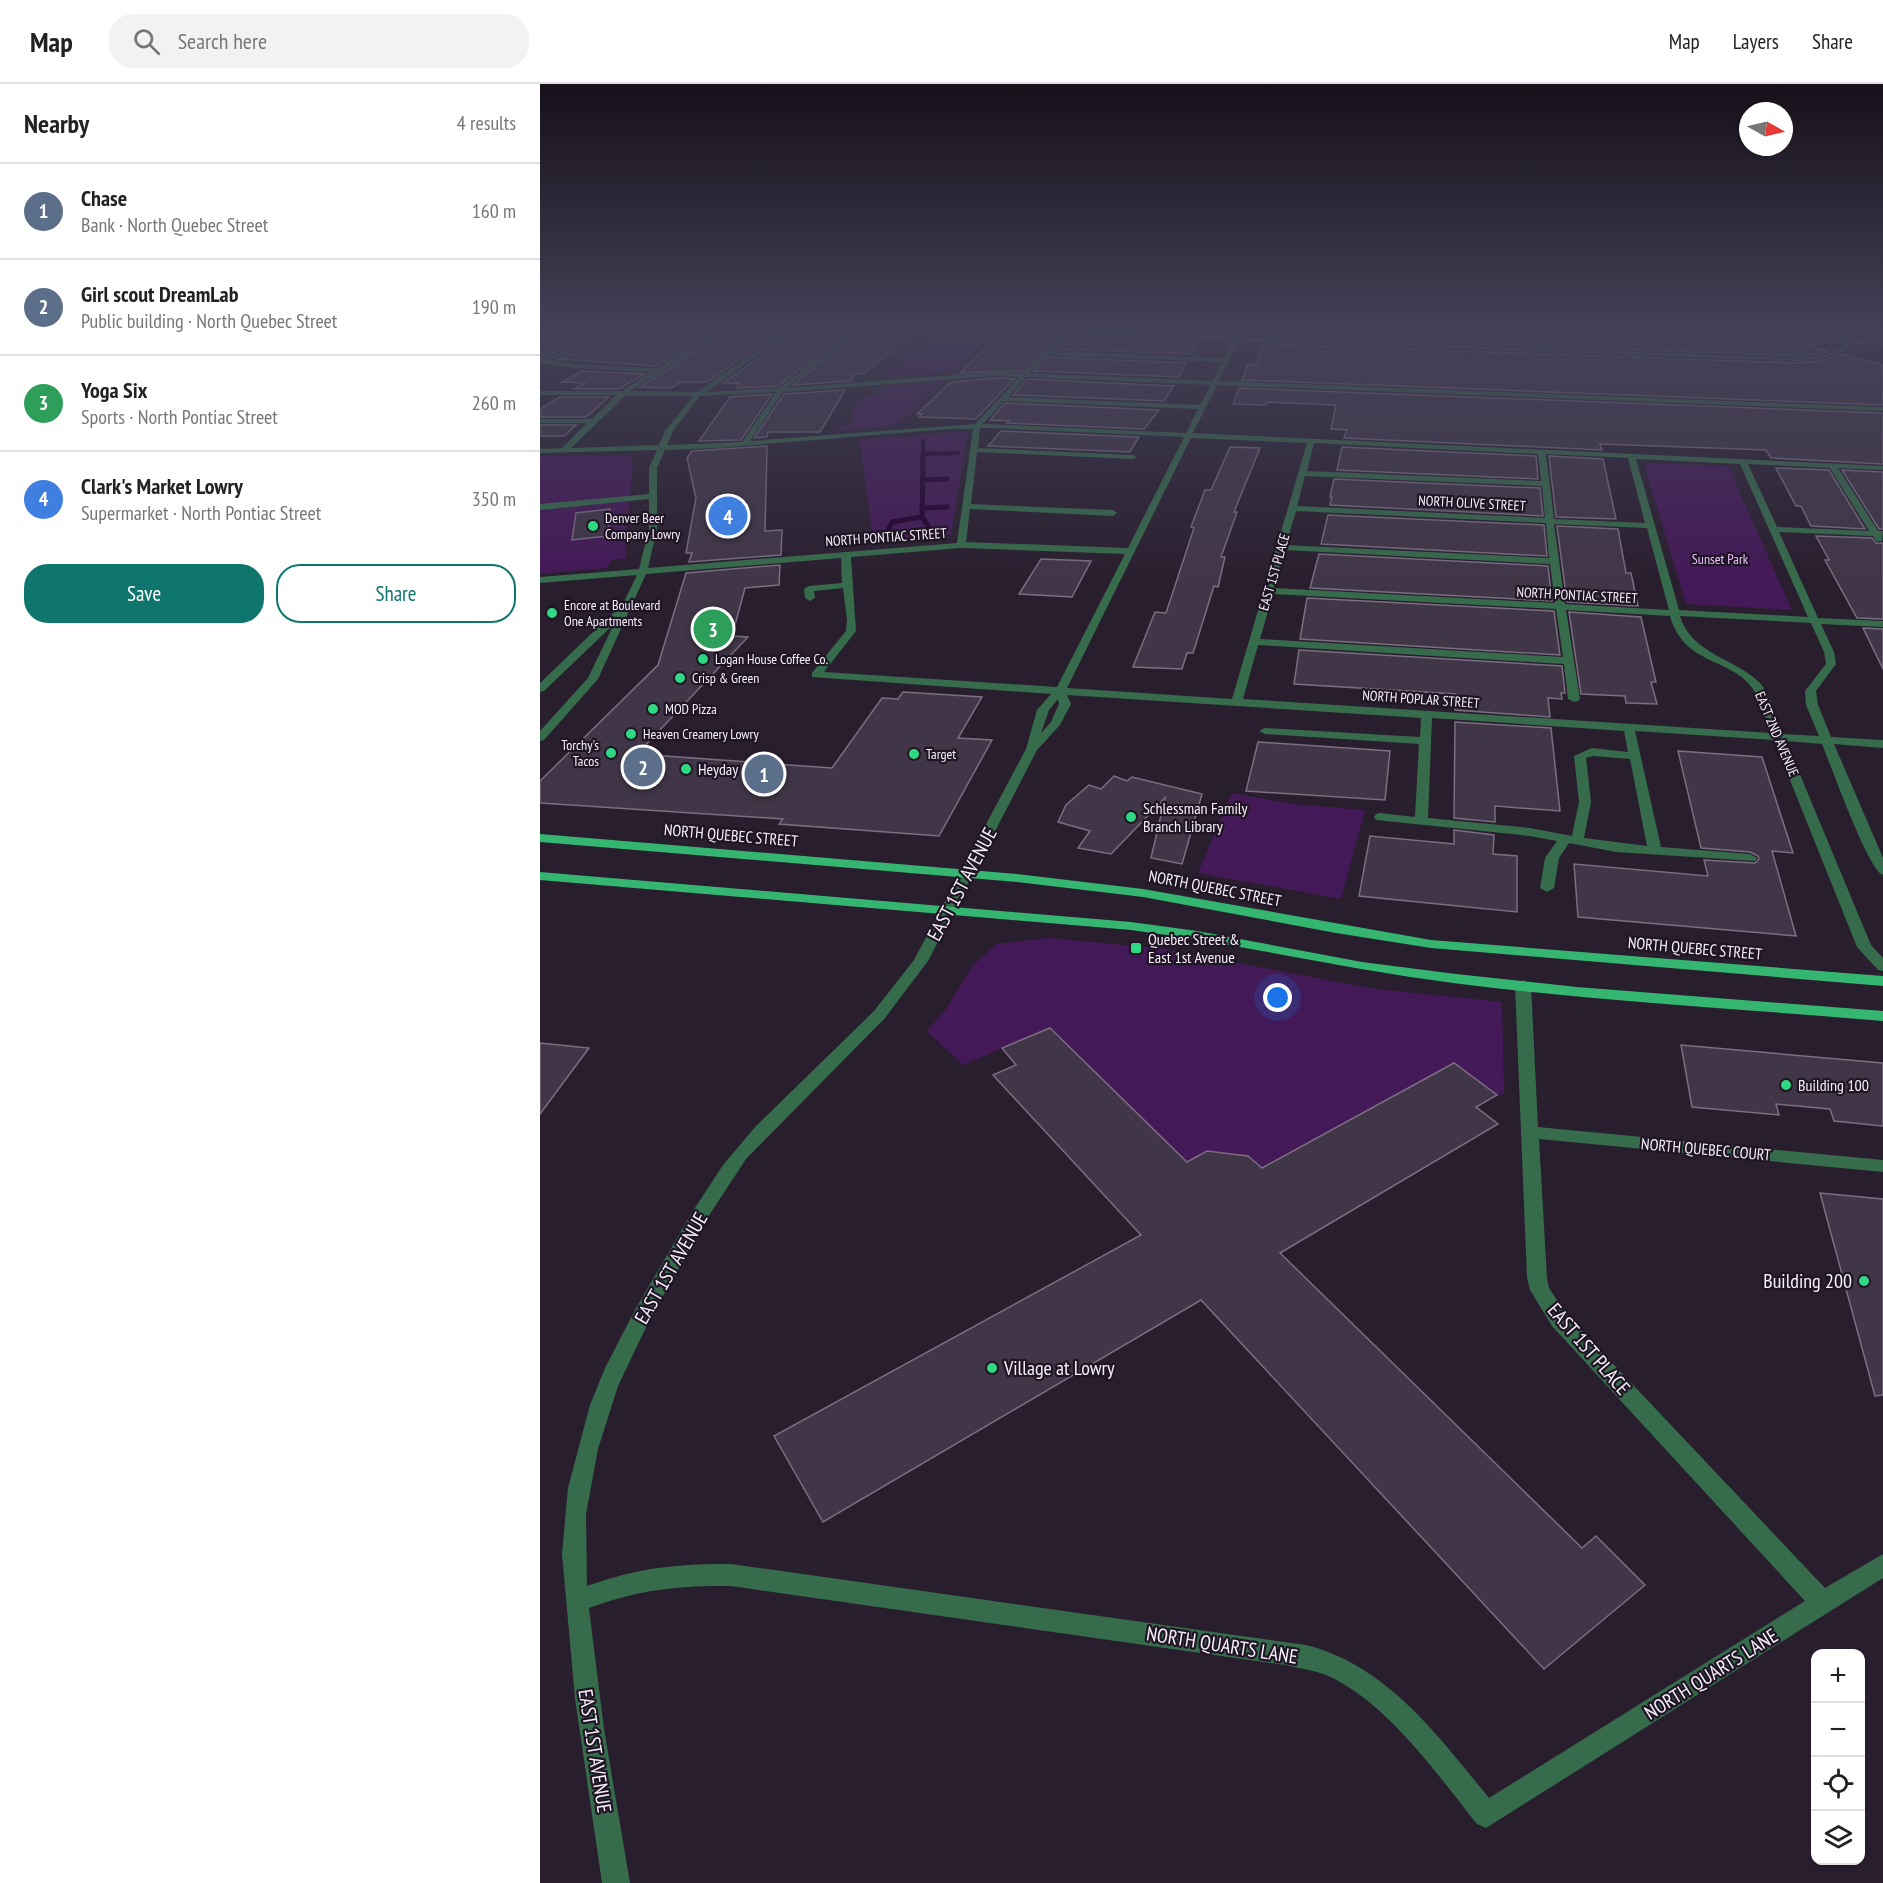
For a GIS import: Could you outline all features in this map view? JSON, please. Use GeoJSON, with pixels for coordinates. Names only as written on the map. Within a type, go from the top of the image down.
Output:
{"type":"FeatureCollection","features":[{"type":"Feature","properties":{"kind":"main road","name":"NORTH QUEBEC STREET"},"geometry":{"type":"LineString","coordinates":[[540,838],[967,874],[1143,893],[1358,933],[1431,944],[1883,981]]}},
{"type":"Feature","properties":{"kind":"main road"},"geometry":{"type":"LineString","coordinates":[[540,876],[1171,931],[1352,965],[1436,977],[1883,1016]]}},
{"type":"Feature","properties":{"kind":"street"},"geometry":{"type":"LineString","coordinates":[[564,450],[601,414]]}},
{"type":"Feature","properties":{"kind":"street"},"geometry":{"type":"LineString","coordinates":[[540,738],[593,679],[623,609],[643,571],[653,529],[651,496],[653,468],[660,448],[682,414]]}},
{"type":"Feature","properties":{"kind":"street"},"geometry":{"type":"LineString","coordinates":[[744,444],[763,414]]}},
{"type":"Feature","properties":{"kind":"street"},"geometry":{"type":"LineString","coordinates":[[961,545],[977,426],[989,414]]}},
{"type":"Feature","properties":{"kind":"street","name":"EAST 1ST AVENUE"},"geometry":{"type":"LineString","coordinates":[[1032,749],[1042,709],[1046,702],[1060,692],[1199,414]]}},
{"type":"Feature","properties":{"kind":"street"},"geometry":{"type":"LineString","coordinates":[[540,421],[593,421]]}},
{"type":"Feature","properties":{"kind":"street"},"geometry":{"type":"LineString","coordinates":[[540,451],[744,444],[977,426],[1883,468]]}},
{"type":"Feature","properties":{"kind":"street","name":"EAST 1ST PLACE"},"geometry":{"type":"LineString","coordinates":[[1238,702],[1311,442]]}},
{"type":"Feature","properties":{"kind":"street"},"geometry":{"type":"LineString","coordinates":[[974,450],[1133,457]]}},
{"type":"Feature","properties":{"kind":"street"},"geometry":{"type":"LineString","coordinates":[[1542,452],[1554,561],[1574,699]]}},
{"type":"Feature","properties":{"kind":"street","name":"EAST 2ND AVENUE"},"geometry":{"type":"LineString","coordinates":[[1631,456],[1679,629],[1689,643],[1738,671],[1758,688],[1864,947],[1883,967]]}},
{"type":"Feature","properties":{"kind":"street"},"geometry":{"type":"LineString","coordinates":[[1743,461],[1831,659],[1826,672],[1810,691],[1812,705],[1883,871]]}},
{"type":"Feature","properties":{"kind":"street"},"geometry":{"type":"LineString","coordinates":[[1832,465],[1880,534],[1883,545]]}},
{"type":"Feature","properties":{"kind":"street"},"geometry":{"type":"LineString","coordinates":[[1302,473],[1546,484]]}},
{"type":"Feature","properties":{"kind":"street"},"geometry":{"type":"LineString","coordinates":[[540,507],[651,496]]}},
{"type":"Feature","properties":{"kind":"street"},"geometry":{"type":"LineString","coordinates":[[966,506],[1113,513]]}},
{"type":"Feature","properties":{"kind":"street","name":"NORTH OLIVE STREET"},"geometry":{"type":"LineString","coordinates":[[1292,508],[1650,526]]}},
{"type":"Feature","properties":{"kind":"street"},"geometry":{"type":"LineString","coordinates":[[1773,529],[1880,534]]}},
{"type":"Feature","properties":{"kind":"street","name":"NORTH PONTIAC STREET"},"geometry":{"type":"LineString","coordinates":[[540,580],[961,545],[1131,550]]}},
{"type":"Feature","properties":{"kind":"street"},"geometry":{"type":"LineString","coordinates":[[1281,547],[1554,561]]}},
{"type":"Feature","properties":{"kind":"street"},"geometry":{"type":"LineString","coordinates":[[810,598],[808,589],[847,585],[846,553]]}},
{"type":"Feature","properties":{"kind":"street","name":"NORTH POPLAR STREET"},"geometry":{"type":"LineString","coordinates":[[847,585],[852,620],[851,631],[816,675],[1826,741]]}},
{"type":"Feature","properties":{"kind":"street","name":"NORTH PONTIAC STREET"},"geometry":{"type":"LineString","coordinates":[[1269,591],[1883,624]]}},
{"type":"Feature","properties":{"kind":"street"},"geometry":{"type":"LineString","coordinates":[[540,690],[623,609]]}},
{"type":"Feature","properties":{"kind":"street"},"geometry":{"type":"LineString","coordinates":[[1255,642],[1569,662]]}},
{"type":"Feature","properties":{"kind":"street","name":"EAST 1ST AVENUE"},"geometry":{"type":"LineString","coordinates":[[616,1883],[585,1680],[577,1601],[574,1525],[595,1421],[615,1371],[643,1314],[703,1210],[739,1158],[782,1110],[869,1028],[905,985],[921,961],[1032,749],[1059,717],[1065,704],[1060,692]]}},
{"type":"Feature","properties":{"kind":"street"},"geometry":{"type":"LineString","coordinates":[[1421,821],[1427,715]]}},
{"type":"Feature","properties":{"kind":"street"},"geometry":{"type":"LineString","coordinates":[[1629,728],[1655,851]]}},
{"type":"Feature","properties":{"kind":"street"},"geometry":{"type":"LineString","coordinates":[[1265,730],[1425,741]]}},
{"type":"Feature","properties":{"kind":"street"},"geometry":{"type":"LineString","coordinates":[[1826,741],[1883,744]]}},
{"type":"Feature","properties":{"kind":"street"},"geometry":{"type":"LineString","coordinates":[[1547,888],[1552,858],[1571,839],[1585,802],[1580,756],[1592,752],[1635,756]]}},
{"type":"Feature","properties":{"kind":"street"},"geometry":{"type":"LineString","coordinates":[[1380,817],[1530,832],[1655,851],[1750,858]]}},
{"type":"Feature","properties":{"kind":"street","name":"EAST 1ST PLACE"},"geometry":{"type":"LineString","coordinates":[[1523,985],[1537,1278],[1547,1302],[1559,1320],[1823,1603]]}},
{"type":"Feature","properties":{"kind":"street","name":"NORTH QUEBEC COURT"},"geometry":{"type":"LineString","coordinates":[[1530,1132],[1883,1166]]}},
{"type":"Feature","properties":{"kind":"street","name":"NORTH QUARTS LANE"},"geometry":{"type":"LineString","coordinates":[[577,1601],[629,1583],[659,1577],[693,1574],[731,1575],[1278,1651],[1338,1668],[1370,1689],[1433,1751],[1486,1815],[1883,1565]]}},
{"type":"Feature","properties":{"kind":"green space"},"geometry":{"type":"Polygon","coordinates":[[[909,414],[897,425],[830,432],[855,423],[852,415],[909,414]]]}},
{"type":"Feature","properties":{"kind":"green space"},"geometry":{"type":"Polygon","coordinates":[[[968,431],[951,535],[873,540],[860,440],[968,431]]]}},
{"type":"Feature","properties":{"kind":"green space"},"geometry":{"type":"Polygon","coordinates":[[[630,455],[633,465],[625,547],[627,558],[612,560],[606,568],[540,574],[540,456],[630,455]]]}},
{"type":"Feature","properties":{"kind":"green space","name":"Sunset Park"},"geometry":{"type":"Polygon","coordinates":[[[1644,463],[1728,466],[1792,610],[1686,604],[1644,463]]]}},
{"type":"Feature","properties":{"kind":"green space"},"geometry":{"type":"Polygon","coordinates":[[[1232,793],[1293,804],[1365,810],[1341,899],[1198,873],[1232,793]]]}},
{"type":"Feature","properties":{"kind":"green space"},"geometry":{"type":"Polygon","coordinates":[[[1049,938],[1156,948],[1376,989],[1502,1002],[1504,1094],[1497,1095],[1454,1063],[1263,1168],[1248,1156],[1207,1151],[1187,1162],[1050,1028],[963,1065],[927,1031],[946,1009],[972,966],[996,944],[1049,938]]]}},
{"type":"Feature","properties":{"kind":"building"},"geometry":{"type":"Polygon","coordinates":[[[540,414],[590,414],[586,417],[540,417],[540,414]]]}},
{"type":"Feature","properties":{"kind":"building"},"geometry":{"type":"Polygon","coordinates":[[[718,414],[759,414],[741,440],[699,441],[718,414]]]}},
{"type":"Feature","properties":{"kind":"building"},"geometry":{"type":"Polygon","coordinates":[[[770,414],[831,414],[820,432],[768,432],[767,437],[754,438],[770,414]]]}},
{"type":"Feature","properties":{"kind":"building"},"geometry":{"type":"Polygon","coordinates":[[[917,414],[981,414],[976,419],[919,417],[922,414],[917,414]]]}},
{"type":"Feature","properties":{"kind":"building"},"geometry":{"type":"Polygon","coordinates":[[[995,414],[1156,414],[1144,429],[1007,423],[1009,421],[990,420],[995,414]]]}},
{"type":"Feature","properties":{"kind":"building"},"geometry":{"type":"Polygon","coordinates":[[[1334,414],[1883,414],[1883,464],[1771,458],[1766,450],[1600,444],[1602,450],[1344,438],[1347,430],[1331,429],[1334,414]]]}},
{"type":"Feature","properties":{"kind":"building"},"geometry":{"type":"Polygon","coordinates":[[[540,425],[576,425],[564,436],[540,436],[540,425]]]}},
{"type":"Feature","properties":{"kind":"building"},"geometry":{"type":"Polygon","coordinates":[[[1001,431],[1139,437],[1130,452],[988,446],[1001,431]]]}},
{"type":"Feature","properties":{"kind":"building"},"geometry":{"type":"Polygon","coordinates":[[[767,446],[765,531],[782,530],[781,555],[689,562],[692,553],[686,553],[696,498],[687,458],[692,451],[767,446]]]}},
{"type":"Feature","properties":{"kind":"building"},"geometry":{"type":"Polygon","coordinates":[[[1230,447],[1260,448],[1234,512],[1237,512],[1221,557],[1225,557],[1218,587],[1214,586],[1193,653],[1187,653],[1182,669],[1133,667],[1155,612],[1166,613],[1194,528],[1191,527],[1205,490],[1211,490],[1230,447]]]}},
{"type":"Feature","properties":{"kind":"building"},"geometry":{"type":"Polygon","coordinates":[[[1342,447],[1536,456],[1538,479],[1337,470],[1342,447]]]}},
{"type":"Feature","properties":{"kind":"building"},"geometry":{"type":"Polygon","coordinates":[[[1549,456],[1603,459],[1616,519],[1556,517],[1549,456]]]}},
{"type":"Feature","properties":{"kind":"building"},"geometry":{"type":"Polygon","coordinates":[[[1776,468],[1829,470],[1865,529],[1811,526],[1801,506],[1796,506],[1776,468]]]}},
{"type":"Feature","properties":{"kind":"building"},"geometry":{"type":"Polygon","coordinates":[[[1842,470],[1883,472],[1883,529],[1879,529],[1842,470]]]}},
{"type":"Feature","properties":{"kind":"building"},"geometry":{"type":"Polygon","coordinates":[[[1334,479],[1540,488],[1543,516],[1330,505],[1334,479]]]}},
{"type":"Feature","properties":{"kind":"building"},"geometry":{"type":"Polygon","coordinates":[[[610,509],[608,536],[572,540],[576,513],[610,509]]]}},
{"type":"Feature","properties":{"kind":"building"},"geometry":{"type":"Polygon","coordinates":[[[1328,515],[1544,525],[1547,556],[1321,544],[1328,515]]]}},
{"type":"Feature","properties":{"kind":"building"},"geometry":{"type":"Polygon","coordinates":[[[1557,526],[1618,529],[1626,573],[1631,573],[1638,606],[1567,602],[1557,526]]]}},
{"type":"Feature","properties":{"kind":"building"},"geometry":{"type":"Polygon","coordinates":[[[1816,536],[1872,538],[1876,543],[1883,543],[1883,619],[1857,618],[1825,560],[1829,560],[1816,536]]]}},
{"type":"Feature","properties":{"kind":"building"},"geometry":{"type":"Polygon","coordinates":[[[1319,554],[1548,566],[1552,601],[1310,588],[1319,554]]]}},
{"type":"Feature","properties":{"kind":"building"},"geometry":{"type":"Polygon","coordinates":[[[1041,559],[1091,561],[1072,597],[1019,594],[1041,559]]]}},
{"type":"Feature","properties":{"kind":"building"},"geometry":{"type":"Polygon","coordinates":[[[780,565],[779,585],[745,588],[732,636],[748,637],[637,754],[832,768],[882,698],[898,699],[903,692],[982,697],[958,738],[992,740],[939,836],[779,824],[783,819],[540,803],[540,781],[658,665],[686,573],[780,565]]]}},
{"type":"Feature","properties":{"kind":"building"},"geometry":{"type":"Polygon","coordinates":[[[1307,598],[1554,611],[1560,655],[1300,639],[1307,598]]]}},
{"type":"Feature","properties":{"kind":"building"},"geometry":{"type":"Polygon","coordinates":[[[1569,612],[1641,617],[1656,682],[1651,682],[1657,704],[1626,703],[1625,696],[1581,694],[1569,612]]]}},
{"type":"Feature","properties":{"kind":"building"},"geometry":{"type":"Polygon","coordinates":[[[1863,628],[1883,629],[1883,669],[1863,628]]]}},
{"type":"Feature","properties":{"kind":"building"},"geometry":{"type":"Polygon","coordinates":[[[1299,650],[1562,666],[1565,693],[1561,693],[1562,699],[1548,698],[1550,717],[1455,710],[1456,694],[1294,684],[1299,650]]]}},
{"type":"Feature","properties":{"kind":"building"},"geometry":{"type":"Polygon","coordinates":[[[1455,722],[1551,728],[1560,811],[1495,806],[1495,822],[1454,818],[1455,722]]]}},
{"type":"Feature","properties":{"kind":"building"},"geometry":{"type":"Polygon","coordinates":[[[1258,742],[1390,751],[1385,800],[1246,791],[1258,742]]]}},
{"type":"Feature","properties":{"kind":"building"},"geometry":{"type":"Polygon","coordinates":[[[1678,751],[1762,757],[1793,853],[1772,851],[1796,936],[1578,917],[1574,864],[1708,876],[1704,860],[1755,863],[1759,859],[1750,852],[1701,848],[1678,751]]]}},
{"type":"Feature","properties":{"kind":"building"},"geometry":{"type":"Polygon","coordinates":[[[1114,776],[1127,781],[1132,777],[1202,794],[1182,864],[1151,858],[1165,798],[1111,854],[1078,848],[1090,831],[1058,822],[1066,805],[1089,785],[1101,789],[1114,776]]]}},
{"type":"Feature","properties":{"kind":"building"},"geometry":{"type":"Polygon","coordinates":[[[1454,830],[1494,835],[1493,854],[1517,856],[1517,912],[1359,896],[1370,836],[1454,844],[1454,830]]]}},
{"type":"Feature","properties":{"kind":"building","name":"Village at Lowry"},"geometry":{"type":"Polygon","coordinates":[[[1050,1028],[1187,1162],[1207,1151],[1248,1156],[1262,1168],[1454,1063],[1497,1095],[1476,1107],[1498,1124],[1280,1253],[1582,1548],[1596,1536],[1645,1585],[1544,1669],[1201,1300],[823,1522],[774,1436],[1141,1235],[993,1075],[1016,1065],[1002,1048],[1050,1028]]]}},
{"type":"Feature","properties":{"kind":"building"},"geometry":{"type":"Polygon","coordinates":[[[540,1043],[589,1048],[540,1114],[540,1043]]]}},
{"type":"Feature","properties":{"kind":"building","name":"Building 100"},"geometry":{"type":"Polygon","coordinates":[[[1681,1045],[1883,1063],[1883,1126],[1834,1121],[1830,1109],[1776,1104],[1779,1115],[1692,1107],[1681,1045]]]}},
{"type":"Feature","properties":{"kind":"building","name":"Building 200"},"geometry":{"type":"Polygon","coordinates":[[[1820,1193],[1883,1199],[1883,1395],[1875,1396],[1820,1193]]]}},
{"type":"Feature","properties":{"kind":"waterway"},"geometry":{"type":"LineString","coordinates":[[923,441],[923,454]]}},
{"type":"Feature","properties":{"kind":"waterway"},"geometry":{"type":"LineString","coordinates":[[923,454],[958,453]]}},
{"type":"Feature","properties":{"kind":"waterway"},"geometry":{"type":"LineString","coordinates":[[923,456],[923,480]]}},
{"type":"Feature","properties":{"kind":"waterway"},"geometry":{"type":"LineString","coordinates":[[923,480],[947,479]]}},
{"type":"Feature","properties":{"kind":"waterway"},"geometry":{"type":"LineString","coordinates":[[922,508],[923,480]]}},
{"type":"Feature","properties":{"kind":"waterway"},"geometry":{"type":"LineString","coordinates":[[922,508],[947,507]]}},
{"type":"Feature","properties":{"kind":"waterway"},"geometry":{"type":"LineString","coordinates":[[922,508],[922,517]]}},
{"type":"Feature","properties":{"kind":"waterway"},"geometry":{"type":"LineString","coordinates":[[889,528],[892,522],[922,517]]}},
{"type":"Feature","properties":{"kind":"waterway"},"geometry":{"type":"LineString","coordinates":[[922,517],[928,526]]}},
{"type":"Feature","properties":{"kind":"place","name":"Clark's Market Lowry"},"geometry":{"type":"Point","coordinates":[728,516]}},
{"type":"Feature","properties":{"kind":"place","name":"Denver Beer Company Lowry"},"geometry":{"type":"Point","coordinates":[593,526]}},
{"type":"Feature","properties":{"kind":"place","name":"Encore at Boulevard One Apartments"},"geometry":{"type":"Point","coordinates":[552,613]}},
{"type":"Feature","properties":{"kind":"place","name":"Yoga Six"},"geometry":{"type":"Point","coordinates":[713,629]}},
{"type":"Feature","properties":{"kind":"place","name":"Logan House Coffee Co."},"geometry":{"type":"Point","coordinates":[703,659]}},
{"type":"Feature","properties":{"kind":"place","name":"Crisp & Green"},"geometry":{"type":"Point","coordinates":[680,678]}},
{"type":"Feature","properties":{"kind":"place","name":"MOD Pizza"},"geometry":{"type":"Point","coordinates":[653,709]}},
{"type":"Feature","properties":{"kind":"place","name":"Heaven Creamery Lowry"},"geometry":{"type":"Point","coordinates":[631,734]}},
{"type":"Feature","properties":{"kind":"place","name":"Torchy's Tacos"},"geometry":{"type":"Point","coordinates":[611,753]}},
{"type":"Feature","properties":{"kind":"place","name":"Target"},"geometry":{"type":"Point","coordinates":[914,754]}},
{"type":"Feature","properties":{"kind":"place","name":"Girl scout DreamLab"},"geometry":{"type":"Point","coordinates":[643,767]}},
{"type":"Feature","properties":{"kind":"place","name":"Heyday"},"geometry":{"type":"Point","coordinates":[686,769]}},
{"type":"Feature","properties":{"kind":"place","name":"Chase"},"geometry":{"type":"Point","coordinates":[764,774]}},
{"type":"Feature","properties":{"kind":"place","name":"Schlessman Family Branch Library"},"geometry":{"type":"Point","coordinates":[1131,817]}},
{"type":"Feature","properties":{"kind":"place","name":"Quebec Street & East 1st Avenue"},"geometry":{"type":"Point","coordinates":[1136,948]}},
{"type":"Feature","properties":{"kind":"place","name":"Building 100"},"geometry":{"type":"Point","coordinates":[1786,1085]}},
{"type":"Feature","properties":{"kind":"place","name":"Building 200"},"geometry":{"type":"Point","coordinates":[1864,1281]}},
{"type":"Feature","properties":{"kind":"place","name":"Village at Lowry"},"geometry":{"type":"Point","coordinates":[992,1368]}}]}
